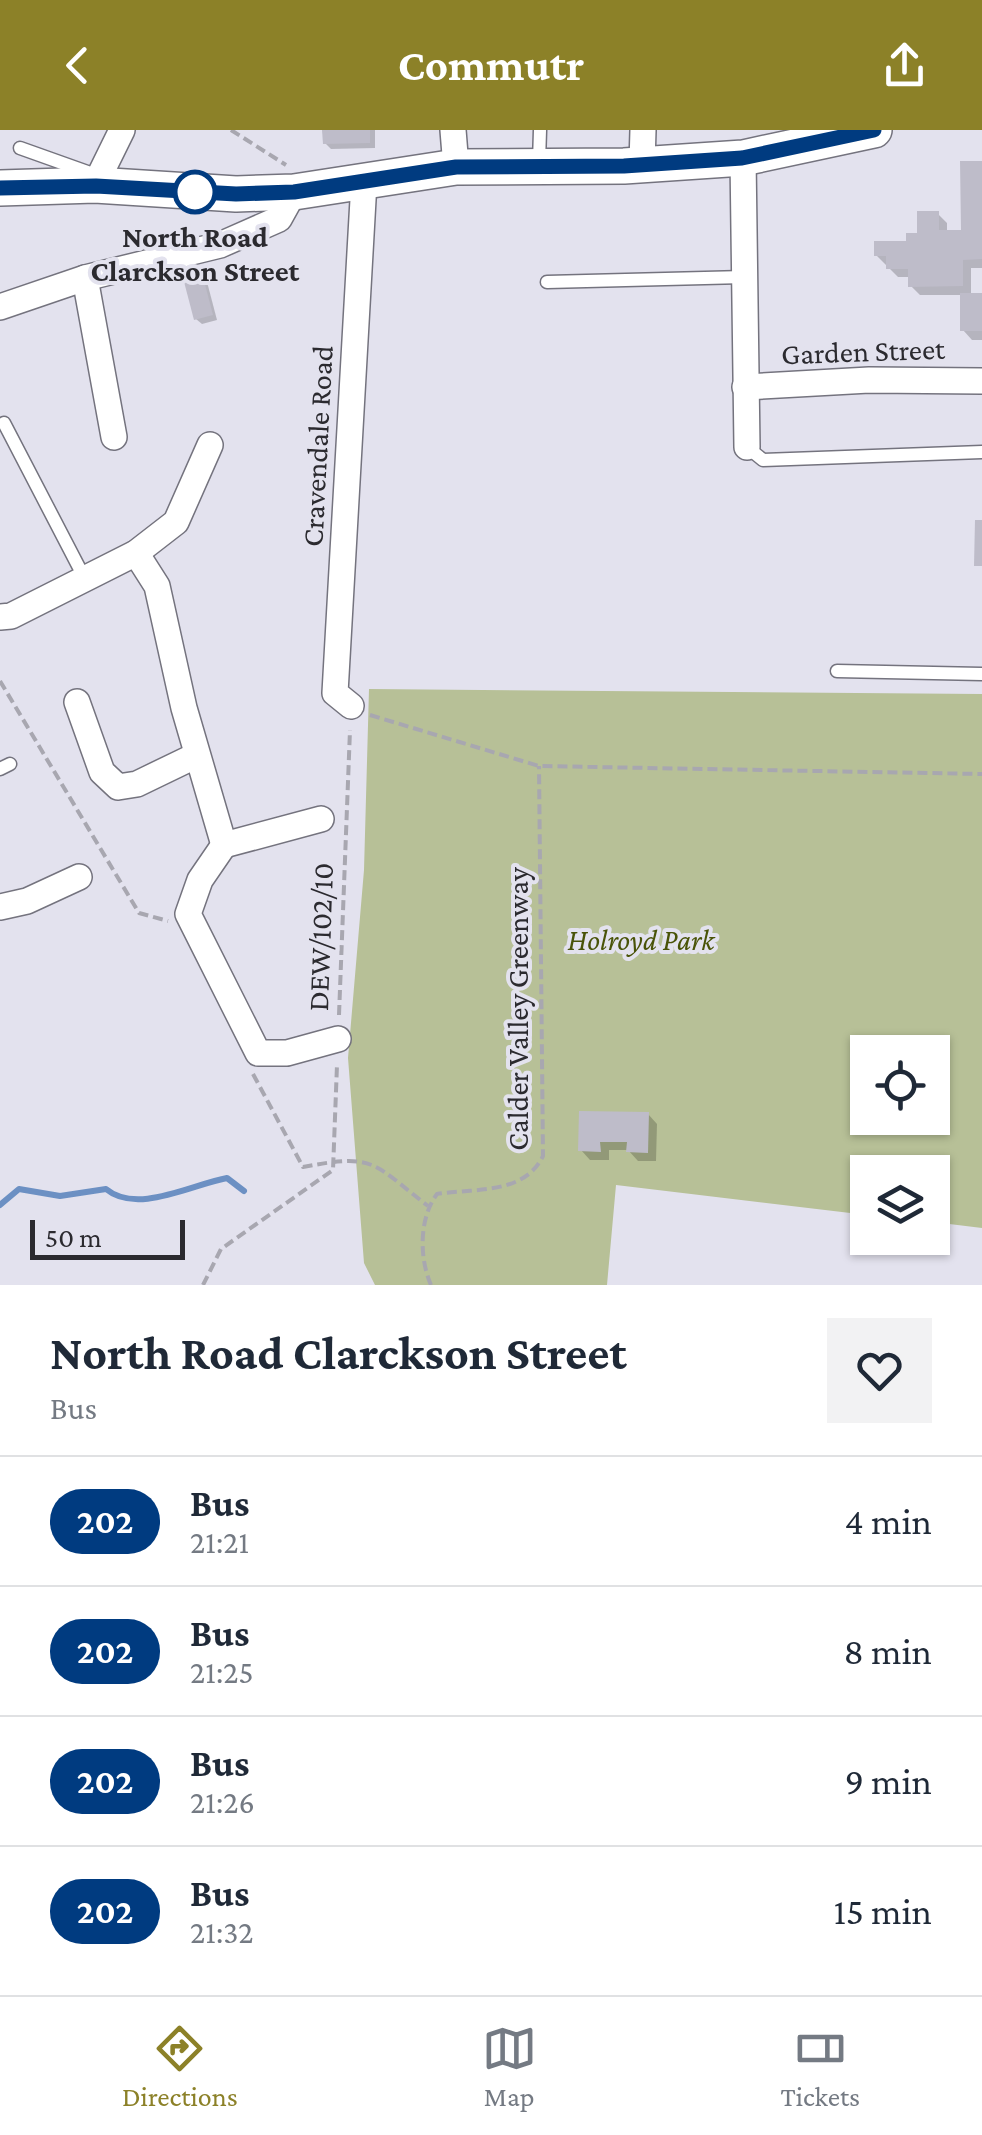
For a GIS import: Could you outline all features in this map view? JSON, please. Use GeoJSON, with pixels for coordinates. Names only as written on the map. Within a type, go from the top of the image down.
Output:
{"type":"FeatureCollection","features":[{"type":"Feature","properties":{"kind":"street"},"geometry":{"type":"LineString","coordinates":[[97,182],[122,130]]}},
{"type":"Feature","properties":{"kind":"street"},"geometry":{"type":"LineString","coordinates":[[452,130],[456,167]]}},
{"type":"Feature","properties":{"kind":"street"},"geometry":{"type":"LineString","coordinates":[[0,188],[97,182],[236,194],[308,190],[456,167],[539,147],[643,146],[742,158],[874,130]]}},
{"type":"Feature","properties":{"kind":"street","name":"Garden Street"},"geometry":{"type":"LineString","coordinates":[[742,158],[747,447]]}},
{"type":"Feature","properties":{"kind":"street","name":"Cravendale Road"},"geometry":{"type":"LineString","coordinates":[[351,706],[335,692],[364,182]]}},
{"type":"Feature","properties":{"kind":"street"},"geometry":{"type":"LineString","coordinates":[[0,306],[85,278],[220,245],[279,219],[308,190]]}},
{"type":"Feature","properties":{"kind":"street"},"geometry":{"type":"LineString","coordinates":[[85,278],[114,437]]}},
{"type":"Feature","properties":{"kind":"street","name":"Garden Street"},"geometry":{"type":"LineString","coordinates":[[745,387],[982,380]]}},
{"type":"Feature","properties":{"kind":"street"},"geometry":{"type":"LineString","coordinates":[[0,618],[136,554],[176,522],[210,445]]}},
{"type":"Feature","properties":{"kind":"street"},"geometry":{"type":"LineString","coordinates":[[136,554],[157,586],[224,845]]}},
{"type":"Feature","properties":{"kind":"street"},"geometry":{"type":"LineString","coordinates":[[76,702],[102,772],[118,787],[137,784],[198,755]]}},
{"type":"Feature","properties":{"kind":"street"},"geometry":{"type":"LineString","coordinates":[[321,818],[224,845],[200,880],[188,914],[258,1053],[287,1053],[338,1039]]}},
{"type":"Feature","properties":{"kind":"street"},"geometry":{"type":"LineString","coordinates":[[0,907],[80,877]]}},
{"type":"Feature","properties":{"kind":"lane"},"geometry":{"type":"LineString","coordinates":[[20,148],[97,182]]}},
{"type":"Feature","properties":{"kind":"lane"},"geometry":{"type":"LineString","coordinates":[[547,282],[744,277]]}},
{"type":"Feature","properties":{"kind":"lane"},"geometry":{"type":"LineString","coordinates":[[4,423],[86,579]]}},
{"type":"Feature","properties":{"kind":"lane"},"geometry":{"type":"LineString","coordinates":[[747,447],[764,460],[982,452]]}},
{"type":"Feature","properties":{"kind":"lane"},"geometry":{"type":"LineString","coordinates":[[837,672],[982,674]]}},
{"type":"Feature","properties":{"kind":"path"},"geometry":{"type":"LineString","coordinates":[[231,130],[308,190]]}},
{"type":"Feature","properties":{"kind":"path"},"geometry":{"type":"LineString","coordinates":[[351,706],[385,722],[540,766],[982,774]]}},
{"type":"Feature","properties":{"kind":"path","name":"DEW/102/10"},"geometry":{"type":"LineString","coordinates":[[203,1285],[221,1249],[333,1170],[351,706]]}},
{"type":"Feature","properties":{"kind":"path","name":"Calder Valley Greenway"},"geometry":{"type":"LineString","coordinates":[[431,1285],[425,1272],[423,1238],[428,1206],[437,1194],[521,1183],[536,1170],[543,1156],[540,766]]}},
{"type":"Feature","properties":{"kind":"green space","name":"Holroyd Park"},"geometry":{"type":"Polygon","coordinates":[[[369,689],[982,694],[982,1228],[950,1224],[950,1155],[850,1155],[850,1213],[616,1185],[607,1285],[375,1285],[364,1263],[348,1058],[364,870],[369,689]]]}},
{"type":"Feature","properties":{"kind":"building"},"geometry":{"type":"Polygon","coordinates":[[[322,130],[370,130],[370,143],[323,144],[322,130]]]}},
{"type":"Feature","properties":{"kind":"building"},"geometry":{"type":"Polygon","coordinates":[[[960,161],[982,161],[982,259],[963,260],[963,286],[908,287],[908,269],[886,269],[886,256],[874,256],[874,241],[906,241],[906,233],[917,233],[917,211],[939,211],[939,230],[961,230],[960,161]]]}},
{"type":"Feature","properties":{"kind":"building"},"geometry":{"type":"Polygon","coordinates":[[[201,269],[213,315],[194,320],[182,274],[201,269]]]}},
{"type":"Feature","properties":{"kind":"building"},"geometry":{"type":"Polygon","coordinates":[[[960,293],[982,293],[982,331],[960,331],[960,293]]]}},
{"type":"Feature","properties":{"kind":"building"},"geometry":{"type":"Polygon","coordinates":[[[975,520],[982,520],[982,566],[974,566],[975,520]]]}},
{"type":"Feature","properties":{"kind":"building"},"geometry":{"type":"Polygon","coordinates":[[[579,1111],[649,1112],[648,1153],[626,1152],[627,1142],[600,1142],[601,1152],[578,1151],[579,1111]]]}},
{"type":"Feature","properties":{"kind":"waterway"},"geometry":{"type":"LineString","coordinates":[[0,1205],[19,1189],[60,1196],[106,1189],[119,1196],[149,1199],[227,1178],[244,1191]]}},
{"type":"Feature","properties":{"kind":"bus line","name":"202"},"geometry":{"type":"LineString","coordinates":[[0,188],[96,186],[236,194],[294,192],[456,167],[624,166],[742,158],[874,130]]}},
{"type":"Feature","properties":{"kind":"place","name":"North Road Clarckson Street"},"geometry":{"type":"Point","coordinates":[195,192]}}]}
